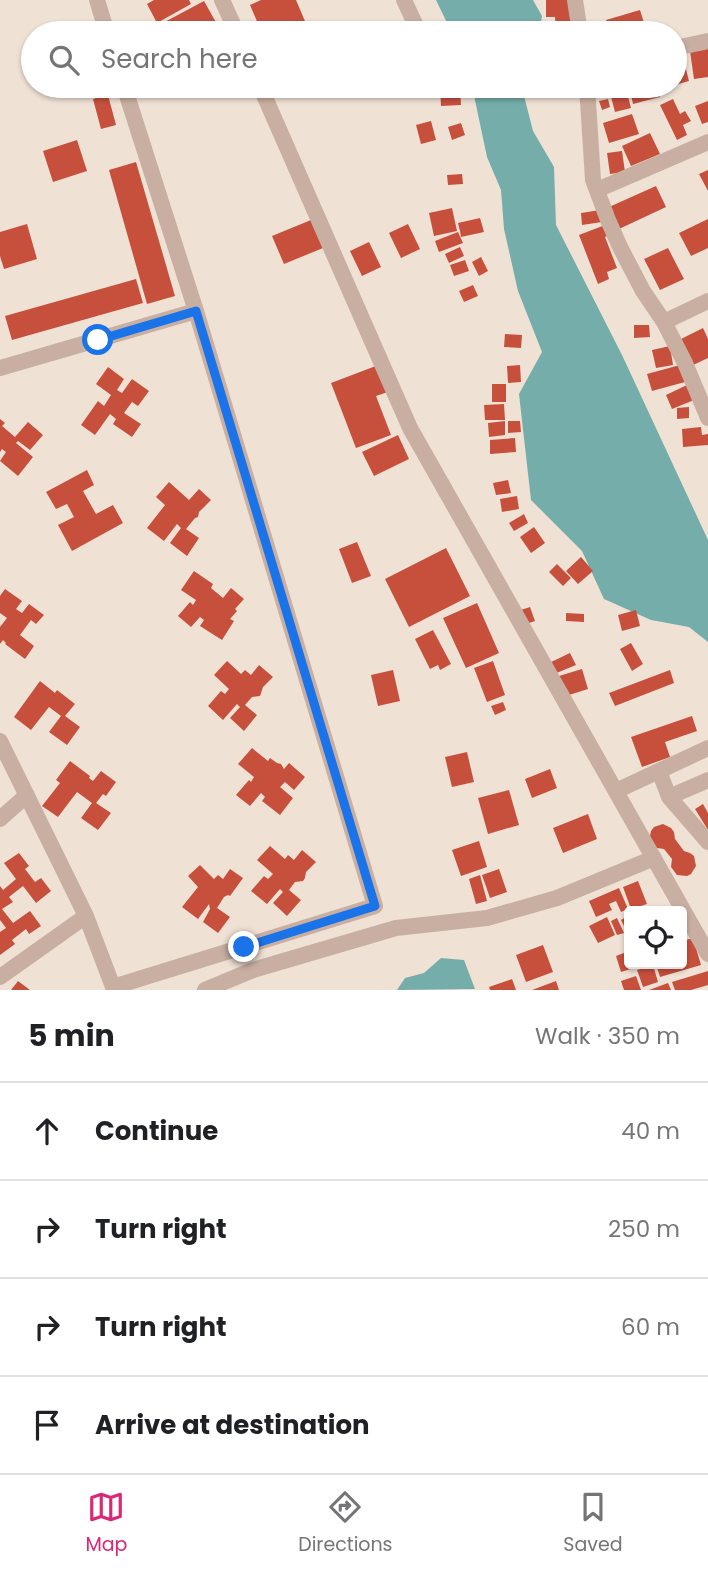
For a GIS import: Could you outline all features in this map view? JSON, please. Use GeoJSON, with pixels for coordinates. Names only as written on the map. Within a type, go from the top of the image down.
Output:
{"type":"FeatureCollection","features":[{"type":"Feature","properties":{"kind":"street"},"geometry":{"type":"LineString","coordinates":[[97,0],[103,21]]}},
{"type":"Feature","properties":{"kind":"street"},"geometry":{"type":"LineString","coordinates":[[222,0],[232,21]]}},
{"type":"Feature","properties":{"kind":"street"},"geometry":{"type":"LineString","coordinates":[[404,0],[414,21]]}},
{"type":"Feature","properties":{"kind":"street"},"geometry":{"type":"LineString","coordinates":[[575,0],[578,21]]}},
{"type":"Feature","properties":{"kind":"street"},"geometry":{"type":"LineString","coordinates":[[687,45],[708,41]]}},
{"type":"Feature","properties":{"kind":"street"},"geometry":{"type":"LineString","coordinates":[[0,741],[86,916],[113,989],[375,906],[196,311],[128,98]]}},
{"type":"Feature","properties":{"kind":"street"},"geometry":{"type":"LineString","coordinates":[[269,98],[410,428],[708,954]]}},
{"type":"Feature","properties":{"kind":"street"},"geometry":{"type":"LineString","coordinates":[[588,98],[593,180],[608,220],[643,292],[664,322],[707,413]]}},
{"type":"Feature","properties":{"kind":"street"},"geometry":{"type":"LineString","coordinates":[[597,190],[708,142]]}},
{"type":"Feature","properties":{"kind":"street"},"geometry":{"type":"LineString","coordinates":[[664,322],[708,301]]}},
{"type":"Feature","properties":{"kind":"street"},"geometry":{"type":"LineString","coordinates":[[0,368],[196,311]]}},
{"type":"Feature","properties":{"kind":"street"},"geometry":{"type":"LineString","coordinates":[[616,791],[708,748]]}},
{"type":"Feature","properties":{"kind":"street"},"geometry":{"type":"LineString","coordinates":[[659,771],[669,797],[708,842]]}},
{"type":"Feature","properties":{"kind":"street"},"geometry":{"type":"LineString","coordinates":[[669,797],[708,780]]}},
{"type":"Feature","properties":{"kind":"street"},"geometry":{"type":"LineString","coordinates":[[0,819],[27,795]]}},
{"type":"Feature","properties":{"kind":"street"},"geometry":{"type":"LineString","coordinates":[[205,990],[253,970],[396,928],[486,918],[545,901],[654,858]]}},
{"type":"Feature","properties":{"kind":"street"},"geometry":{"type":"LineString","coordinates":[[0,977],[86,916]]}},
{"type":"Feature","properties":{"kind":"water"},"geometry":{"type":"Polygon","coordinates":[[[436,0],[533,0],[542,16],[541,21],[446,21],[436,0]]]}},
{"type":"Feature","properties":{"kind":"water"},"geometry":{"type":"Polygon","coordinates":[[[475,98],[525,98],[533,131],[554,167],[556,225],[622,355],[708,540],[708,642],[689,627],[651,620],[604,599],[582,551],[531,500],[519,394],[542,352],[518,291],[504,229],[501,190],[487,157],[475,98]]]}},
{"type":"Feature","properties":{"kind":"water"},"geometry":{"type":"Polygon","coordinates":[[[441,958],[464,960],[475,989],[397,990],[405,978],[424,973],[441,958]]]}},
{"type":"Feature","properties":{"kind":"building"},"geometry":{"type":"Polygon","coordinates":[[[154,0],[189,0],[191,4],[156,21],[147,4],[154,0]]]}},
{"type":"Feature","properties":{"kind":"building"},"geometry":{"type":"Polygon","coordinates":[[[261,0],[296,0],[305,21],[257,21],[250,5],[261,0]]]}},
{"type":"Feature","properties":{"kind":"building"},"geometry":{"type":"Polygon","coordinates":[[[546,0],[572,0],[573,21],[555,21],[555,17],[546,17],[546,0]]]}},
{"type":"Feature","properties":{"kind":"building"},"geometry":{"type":"Polygon","coordinates":[[[204,1],[215,21],[166,21],[204,1]]]}},
{"type":"Feature","properties":{"kind":"building"},"geometry":{"type":"Polygon","coordinates":[[[640,10],[643,21],[606,21],[640,10]]]}},
{"type":"Feature","properties":{"kind":"building"},"geometry":{"type":"Polygon","coordinates":[[[708,48],[708,77],[694,79],[690,51],[708,48]]]}},
{"type":"Feature","properties":{"kind":"building"},"geometry":{"type":"Polygon","coordinates":[[[109,98],[116,125],[101,129],[93,99],[109,98]]]}},
{"type":"Feature","properties":{"kind":"building"},"geometry":{"type":"Polygon","coordinates":[[[441,98],[461,98],[461,105],[441,106],[441,98]]]}},
{"type":"Feature","properties":{"kind":"building"},"geometry":{"type":"Polygon","coordinates":[[[611,98],[628,98],[631,108],[615,112],[611,98]]]}},
{"type":"Feature","properties":{"kind":"building"},"geometry":{"type":"Polygon","coordinates":[[[632,98],[656,98],[633,104],[632,98]]]}},
{"type":"Feature","properties":{"kind":"building"},"geometry":{"type":"Polygon","coordinates":[[[608,99],[610,107],[602,110],[599,101],[608,99]]]}},
{"type":"Feature","properties":{"kind":"building"},"geometry":{"type":"Polygon","coordinates":[[[673,99],[680,114],[685,111],[691,121],[683,125],[687,135],[677,140],[660,105],[673,99]]]}},
{"type":"Feature","properties":{"kind":"building"},"geometry":{"type":"Polygon","coordinates":[[[708,101],[708,122],[702,124],[695,106],[708,101]]]}},
{"type":"Feature","properties":{"kind":"building"},"geometry":{"type":"Polygon","coordinates":[[[632,114],[639,134],[609,143],[603,123],[632,114]]]}},
{"type":"Feature","properties":{"kind":"building"},"geometry":{"type":"Polygon","coordinates":[[[431,121],[436,140],[421,144],[416,125],[431,121]]]}},
{"type":"Feature","properties":{"kind":"building"},"geometry":{"type":"Polygon","coordinates":[[[461,123],[465,135],[452,140],[448,127],[461,123]]]}},
{"type":"Feature","properties":{"kind":"building"},"geometry":{"type":"Polygon","coordinates":[[[650,133],[660,154],[631,166],[622,146],[650,133]]]}},
{"type":"Feature","properties":{"kind":"building"},"geometry":{"type":"Polygon","coordinates":[[[77,140],[87,171],[53,182],[43,151],[77,140]]]}},
{"type":"Feature","properties":{"kind":"building"},"geometry":{"type":"Polygon","coordinates":[[[622,151],[625,172],[610,174],[607,153],[622,151]]]}},
{"type":"Feature","properties":{"kind":"building"},"geometry":{"type":"Polygon","coordinates":[[[136,162],[175,296],[147,304],[109,170],[136,162]]]}},
{"type":"Feature","properties":{"kind":"building"},"geometry":{"type":"Polygon","coordinates":[[[708,170],[708,191],[699,174],[708,170]]]}},
{"type":"Feature","properties":{"kind":"building"},"geometry":{"type":"Polygon","coordinates":[[[462,174],[463,184],[448,185],[447,175],[462,174]]]}},
{"type":"Feature","properties":{"kind":"building"},"geometry":{"type":"Polygon","coordinates":[[[656,186],[666,207],[619,229],[609,207],[656,186]]]}},
{"type":"Feature","properties":{"kind":"building"},"geometry":{"type":"Polygon","coordinates":[[[452,208],[457,231],[434,236],[429,213],[452,208]]]}},
{"type":"Feature","properties":{"kind":"building"},"geometry":{"type":"Polygon","coordinates":[[[600,210],[602,222],[582,225],[581,213],[600,210]]]}},
{"type":"Feature","properties":{"kind":"building"},"geometry":{"type":"Polygon","coordinates":[[[480,218],[484,232],[461,237],[458,223],[480,218]]]}},
{"type":"Feature","properties":{"kind":"building"},"geometry":{"type":"Polygon","coordinates":[[[708,219],[708,248],[691,256],[679,233],[708,219]]]}},
{"type":"Feature","properties":{"kind":"building"},"geometry":{"type":"Polygon","coordinates":[[[311,220],[323,248],[284,264],[272,236],[311,220]]]}},
{"type":"Feature","properties":{"kind":"building"},"geometry":{"type":"Polygon","coordinates":[[[27,224],[37,259],[4,269],[0,256],[0,232],[27,224]]]}},
{"type":"Feature","properties":{"kind":"building"},"geometry":{"type":"Polygon","coordinates":[[[408,224],[420,249],[401,258],[389,233],[408,224]]]}},
{"type":"Feature","properties":{"kind":"building"},"geometry":{"type":"Polygon","coordinates":[[[605,225],[609,235],[605,237],[617,268],[607,272],[609,279],[598,284],[579,235],[605,225]]]}},
{"type":"Feature","properties":{"kind":"building"},"geometry":{"type":"Polygon","coordinates":[[[458,232],[463,243],[439,252],[435,241],[458,232]]]}},
{"type":"Feature","properties":{"kind":"building"},"geometry":{"type":"Polygon","coordinates":[[[369,242],[381,267],[362,276],[350,251],[369,242]]]}},
{"type":"Feature","properties":{"kind":"building"},"geometry":{"type":"Polygon","coordinates":[[[460,247],[464,256],[449,263],[445,254],[460,247]]]}},
{"type":"Feature","properties":{"kind":"building"},"geometry":{"type":"Polygon","coordinates":[[[668,248],[684,279],[660,290],[644,259],[668,248]]]}},
{"type":"Feature","properties":{"kind":"building"},"geometry":{"type":"Polygon","coordinates":[[[481,257],[488,271],[479,276],[472,262],[481,257]]]}},
{"type":"Feature","properties":{"kind":"building"},"geometry":{"type":"Polygon","coordinates":[[[465,260],[469,271],[454,276],[450,265],[465,260]]]}},
{"type":"Feature","properties":{"kind":"building"},"geometry":{"type":"Polygon","coordinates":[[[136,279],[143,303],[12,340],[5,316],[136,279]]]}},
{"type":"Feature","properties":{"kind":"building"},"geometry":{"type":"Polygon","coordinates":[[[473,285],[478,296],[464,302],[459,291],[473,285]]]}},
{"type":"Feature","properties":{"kind":"building"},"geometry":{"type":"Polygon","coordinates":[[[634,325],[649,325],[650,337],[634,338],[634,325]]]}},
{"type":"Feature","properties":{"kind":"building"},"geometry":{"type":"Polygon","coordinates":[[[703,328],[708,339],[708,358],[691,366],[679,340],[703,328]]]}},
{"type":"Feature","properties":{"kind":"building"},"geometry":{"type":"Polygon","coordinates":[[[505,334],[522,335],[521,348],[504,347],[505,334]]]}},
{"type":"Feature","properties":{"kind":"building"},"geometry":{"type":"Polygon","coordinates":[[[670,346],[673,365],[656,368],[652,350],[670,346]]]}},
{"type":"Feature","properties":{"kind":"building"},"geometry":{"type":"Polygon","coordinates":[[[381,364],[391,391],[376,396],[391,435],[356,448],[331,383],[381,364]]]}},
{"type":"Feature","properties":{"kind":"building"},"geometry":{"type":"Polygon","coordinates":[[[520,365],[521,382],[508,383],[507,366],[520,365]]]}},
{"type":"Feature","properties":{"kind":"building"},"geometry":{"type":"Polygon","coordinates":[[[680,365],[685,382],[652,391],[647,374],[680,365]]]}},
{"type":"Feature","properties":{"kind":"building"},"geometry":{"type":"Polygon","coordinates":[[[108,367],[124,379],[117,390],[122,393],[132,379],[149,391],[138,406],[132,402],[124,413],[141,424],[132,437],[113,424],[116,419],[110,414],[95,435],[81,425],[98,401],[104,406],[111,395],[96,384],[108,367]]]}},
{"type":"Feature","properties":{"kind":"building"},"geometry":{"type":"Polygon","coordinates":[[[492,384],[506,384],[506,402],[492,402],[492,384]]]}},
{"type":"Feature","properties":{"kind":"building"},"geometry":{"type":"Polygon","coordinates":[[[687,385],[694,400],[672,409],[666,395],[687,385]]]}},
{"type":"Feature","properties":{"kind":"building"},"geometry":{"type":"Polygon","coordinates":[[[504,404],[505,420],[485,420],[484,405],[504,404]]]}},
{"type":"Feature","properties":{"kind":"building"},"geometry":{"type":"Polygon","coordinates":[[[689,407],[689,418],[677,419],[677,408],[689,407]]]}},
{"type":"Feature","properties":{"kind":"building"},"geometry":{"type":"Polygon","coordinates":[[[0,419],[5,423],[2,426],[15,437],[28,422],[43,435],[30,450],[18,441],[16,443],[33,457],[18,476],[0,461],[6,452],[2,449],[0,452],[0,419]]]}},
{"type":"Feature","properties":{"kind":"building"},"geometry":{"type":"Polygon","coordinates":[[[505,421],[505,435],[489,437],[488,423],[505,421]]]}},
{"type":"Feature","properties":{"kind":"building"},"geometry":{"type":"Polygon","coordinates":[[[508,421],[520,421],[521,432],[508,433],[508,421]]]}},
{"type":"Feature","properties":{"kind":"building"},"geometry":{"type":"Polygon","coordinates":[[[701,427],[702,435],[708,434],[708,445],[683,447],[682,429],[701,427]]]}},
{"type":"Feature","properties":{"kind":"building"},"geometry":{"type":"Polygon","coordinates":[[[398,435],[409,459],[374,476],[362,452],[398,435]]]}},
{"type":"Feature","properties":{"kind":"building"},"geometry":{"type":"Polygon","coordinates":[[[515,438],[516,452],[490,454],[490,440],[515,438]]]}},
{"type":"Feature","properties":{"kind":"building"},"geometry":{"type":"Polygon","coordinates":[[[87,470],[94,485],[83,491],[96,514],[113,505],[123,523],[72,551],[58,525],[74,517],[67,504],[56,509],[46,492],[87,470]]]}},
{"type":"Feature","properties":{"kind":"building"},"geometry":{"type":"Polygon","coordinates":[[[508,480],[511,493],[496,495],[493,483],[508,480]]]}},
{"type":"Feature","properties":{"kind":"building"},"geometry":{"type":"Polygon","coordinates":[[[169,482],[189,500],[199,489],[211,500],[186,529],[199,538],[187,556],[170,543],[181,528],[177,524],[164,541],[147,528],[165,505],[156,497],[169,482]]]}},
{"type":"Feature","properties":{"kind":"building"},"geometry":{"type":"Polygon","coordinates":[[[517,496],[519,509],[502,512],[500,499],[517,496]]]}},
{"type":"Feature","properties":{"kind":"building"},"geometry":{"type":"Polygon","coordinates":[[[524,514],[528,523],[514,531],[509,523],[524,514]]]}},
{"type":"Feature","properties":{"kind":"building"},"geometry":{"type":"Polygon","coordinates":[[[534,527],[545,543],[531,553],[520,537],[534,527]]]}},
{"type":"Feature","properties":{"kind":"building"},"geometry":{"type":"Polygon","coordinates":[[[357,542],[371,576],[352,583],[339,549],[357,542]]]}},
{"type":"Feature","properties":{"kind":"building"},"geometry":{"type":"Polygon","coordinates":[[[446,548],[470,596],[409,627],[385,579],[446,548]]]}},
{"type":"Feature","properties":{"kind":"building"},"geometry":{"type":"Polygon","coordinates":[[[581,557],[593,571],[578,584],[566,571],[581,557]]]}},
{"type":"Feature","properties":{"kind":"building"},"geometry":{"type":"Polygon","coordinates":[[[557,564],[571,578],[563,586],[549,572],[557,564]]]}},
{"type":"Feature","properties":{"kind":"building"},"geometry":{"type":"Polygon","coordinates":[[[194,571],[213,584],[211,588],[223,598],[231,588],[244,599],[235,609],[237,611],[230,619],[234,621],[222,640],[200,626],[204,620],[200,617],[191,627],[178,616],[190,602],[193,605],[196,600],[181,590],[194,571]]]}},
{"type":"Feature","properties":{"kind":"building"},"geometry":{"type":"Polygon","coordinates":[[[5,589],[22,601],[16,609],[22,613],[29,604],[44,615],[36,624],[31,620],[20,635],[34,646],[25,659],[3,640],[0,644],[0,627],[7,618],[0,613],[0,596],[5,589]]]}},
{"type":"Feature","properties":{"kind":"building"},"geometry":{"type":"Polygon","coordinates":[[[477,603],[499,653],[466,668],[443,618],[477,603]]]}},
{"type":"Feature","properties":{"kind":"building"},"geometry":{"type":"Polygon","coordinates":[[[530,607],[535,621],[526,624],[521,610],[530,607]]]}},
{"type":"Feature","properties":{"kind":"building"},"geometry":{"type":"Polygon","coordinates":[[[636,610],[640,626],[622,631],[618,615],[636,610]]]}},
{"type":"Feature","properties":{"kind":"building"},"geometry":{"type":"Polygon","coordinates":[[[566,613],[584,614],[584,622],[566,621],[566,613]]]}},
{"type":"Feature","properties":{"kind":"building"},"geometry":{"type":"Polygon","coordinates":[[[433,630],[451,664],[440,670],[438,665],[430,669],[415,639],[433,630]]]}},
{"type":"Feature","properties":{"kind":"building"},"geometry":{"type":"Polygon","coordinates":[[[631,643],[643,664],[632,671],[620,649],[631,643]]]}},
{"type":"Feature","properties":{"kind":"building"},"geometry":{"type":"Polygon","coordinates":[[[570,653],[576,665],[554,674],[549,663],[570,653]]]}},
{"type":"Feature","properties":{"kind":"building"},"geometry":{"type":"Polygon","coordinates":[[[227,661],[241,674],[245,670],[251,675],[259,665],[273,677],[263,687],[260,696],[252,697],[245,705],[257,715],[244,731],[230,718],[240,707],[237,704],[223,720],[208,706],[221,691],[225,694],[229,689],[214,675],[227,661]]]}},
{"type":"Feature","properties":{"kind":"building"},"geometry":{"type":"Polygon","coordinates":[[[493,661],[505,695],[487,702],[474,668],[493,661]]]}},
{"type":"Feature","properties":{"kind":"building"},"geometry":{"type":"Polygon","coordinates":[[[582,669],[588,689],[566,696],[559,676],[582,669]]]}},
{"type":"Feature","properties":{"kind":"building"},"geometry":{"type":"Polygon","coordinates":[[[393,670],[400,701],[378,706],[371,675],[393,670]]]}},
{"type":"Feature","properties":{"kind":"building"},"geometry":{"type":"Polygon","coordinates":[[[670,670],[674,683],[615,706],[609,693],[670,670]]]}},
{"type":"Feature","properties":{"kind":"building"},"geometry":{"type":"Polygon","coordinates":[[[40,681],[75,704],[65,716],[80,727],[67,745],[49,732],[61,716],[49,707],[31,730],[14,717],[40,681]]]}},
{"type":"Feature","properties":{"kind":"building"},"geometry":{"type":"Polygon","coordinates":[[[503,702],[506,710],[495,715],[491,706],[503,702]]]}},
{"type":"Feature","properties":{"kind":"building"},"geometry":{"type":"Polygon","coordinates":[[[692,716],[697,731],[665,742],[670,757],[642,767],[631,737],[692,716]]]}},
{"type":"Feature","properties":{"kind":"building"},"geometry":{"type":"Polygon","coordinates":[[[252,748],[268,761],[270,758],[281,764],[284,769],[289,763],[305,777],[294,790],[285,782],[280,787],[293,798],[280,815],[262,801],[265,797],[261,793],[250,806],[236,795],[254,777],[238,764],[252,748]]]}},
{"type":"Feature","properties":{"kind":"building"},"geometry":{"type":"Polygon","coordinates":[[[467,752],[474,782],[452,787],[445,757],[467,752]]]}},
{"type":"Feature","properties":{"kind":"building"},"geometry":{"type":"Polygon","coordinates":[[[70,761],[93,781],[101,771],[116,782],[106,796],[103,794],[96,803],[111,813],[98,830],[81,818],[92,803],[77,792],[58,817],[42,806],[60,783],[56,780],[70,761]]]}},
{"type":"Feature","properties":{"kind":"building"},"geometry":{"type":"Polygon","coordinates":[[[550,769],[557,788],[532,798],[525,779],[550,769]]]}},
{"type":"Feature","properties":{"kind":"building"},"geometry":{"type":"Polygon","coordinates":[[[509,790],[519,825],[488,834],[478,798],[509,790]]]}},
{"type":"Feature","properties":{"kind":"building"},"geometry":{"type":"Polygon","coordinates":[[[703,804],[708,813],[708,830],[695,809],[703,804]]]}},
{"type":"Feature","properties":{"kind":"building"},"geometry":{"type":"Polygon","coordinates":[[[588,814],[597,839],[563,853],[553,828],[588,814]]]}},
{"type":"Feature","properties":{"kind":"building"},"geometry":{"type":"Polygon","coordinates":[[[663,824],[671,828],[684,851],[694,856],[696,866],[691,874],[677,875],[671,867],[672,859],[664,849],[653,845],[651,831],[663,824]]]}},
{"type":"Feature","properties":{"kind":"building"},"geometry":{"type":"Polygon","coordinates":[[[479,841],[487,867],[461,876],[452,850],[479,841]]]}},
{"type":"Feature","properties":{"kind":"building"},"geometry":{"type":"Polygon","coordinates":[[[270,846],[285,859],[288,855],[294,860],[302,850],[316,862],[306,872],[303,881],[295,882],[289,890],[301,900],[287,916],[273,903],[283,892],[280,889],[267,904],[251,891],[264,876],[268,879],[273,874],[257,860],[270,846]]]}},
{"type":"Feature","properties":{"kind":"building"},"geometry":{"type":"Polygon","coordinates":[[[19,853],[29,866],[25,869],[35,882],[41,878],[51,891],[36,903],[23,886],[9,897],[13,902],[2,909],[13,923],[30,911],[41,926],[29,934],[26,929],[12,940],[15,944],[0,955],[0,932],[6,928],[0,920],[0,886],[3,890],[16,879],[4,863],[19,853]]]}},
{"type":"Feature","properties":{"kind":"building"},"geometry":{"type":"Polygon","coordinates":[[[200,865],[214,879],[218,875],[223,879],[230,869],[243,878],[217,908],[230,917],[218,933],[203,922],[210,909],[209,904],[198,919],[182,907],[198,887],[188,876],[200,865]]]}},
{"type":"Feature","properties":{"kind":"building"},"geometry":{"type":"Polygon","coordinates":[[[499,869],[507,892],[490,898],[482,875],[499,869]]]}},
{"type":"Feature","properties":{"kind":"building"},"geometry":{"type":"Polygon","coordinates":[[[480,875],[487,901],[476,904],[469,879],[480,875]]]}},
{"type":"Feature","properties":{"kind":"building"},"geometry":{"type":"Polygon","coordinates":[[[638,881],[647,904],[630,906],[623,887],[638,881]]]}},
{"type":"Feature","properties":{"kind":"building"},"geometry":{"type":"Polygon","coordinates":[[[619,888],[627,906],[621,912],[616,901],[609,904],[612,910],[596,917],[589,901],[619,888]]]}},
{"type":"Feature","properties":{"kind":"building"},"geometry":{"type":"Polygon","coordinates":[[[607,917],[615,935],[598,943],[589,926],[607,917]]]}},
{"type":"Feature","properties":{"kind":"building"},"geometry":{"type":"Polygon","coordinates":[[[617,918],[624,933],[617,935],[611,921],[617,918]]]}},
{"type":"Feature","properties":{"kind":"building"},"geometry":{"type":"Polygon","coordinates":[[[693,938],[701,965],[660,977],[658,969],[687,969],[687,940],[693,938]]]}},
{"type":"Feature","properties":{"kind":"building"},"geometry":{"type":"Polygon","coordinates":[[[543,945],[553,972],[526,982],[516,955],[543,945]]]}},
{"type":"Feature","properties":{"kind":"building"},"geometry":{"type":"Polygon","coordinates":[[[624,953],[624,969],[631,969],[621,972],[616,956],[624,953]]]}},
{"type":"Feature","properties":{"kind":"building"},"geometry":{"type":"Polygon","coordinates":[[[654,969],[658,982],[643,987],[637,970],[654,969]]]}},
{"type":"Feature","properties":{"kind":"building"},"geometry":{"type":"Polygon","coordinates":[[[708,971],[708,985],[691,990],[675,990],[672,982],[708,971]]]}},
{"type":"Feature","properties":{"kind":"building"},"geometry":{"type":"Polygon","coordinates":[[[636,976],[641,990],[624,990],[621,981],[636,976]]]}},
{"type":"Feature","properties":{"kind":"building"},"geometry":{"type":"Polygon","coordinates":[[[512,979],[516,990],[490,990],[489,987],[512,979]]]}},
{"type":"Feature","properties":{"kind":"building"},"geometry":{"type":"Polygon","coordinates":[[[18,981],[30,990],[11,990],[18,981]]]}},
{"type":"Feature","properties":{"kind":"building"},"geometry":{"type":"Polygon","coordinates":[[[556,981],[559,990],[532,990],[556,981]]]}},
{"type":"Feature","properties":{"kind":"building"},"geometry":{"type":"Polygon","coordinates":[[[668,983],[671,990],[649,990],[668,983]]]}},
{"type":"Feature","properties":{"kind":"route"},"geometry":{"type":"LineString","coordinates":[[98,340],[196,311],[375,906],[244,947]]}}]}
